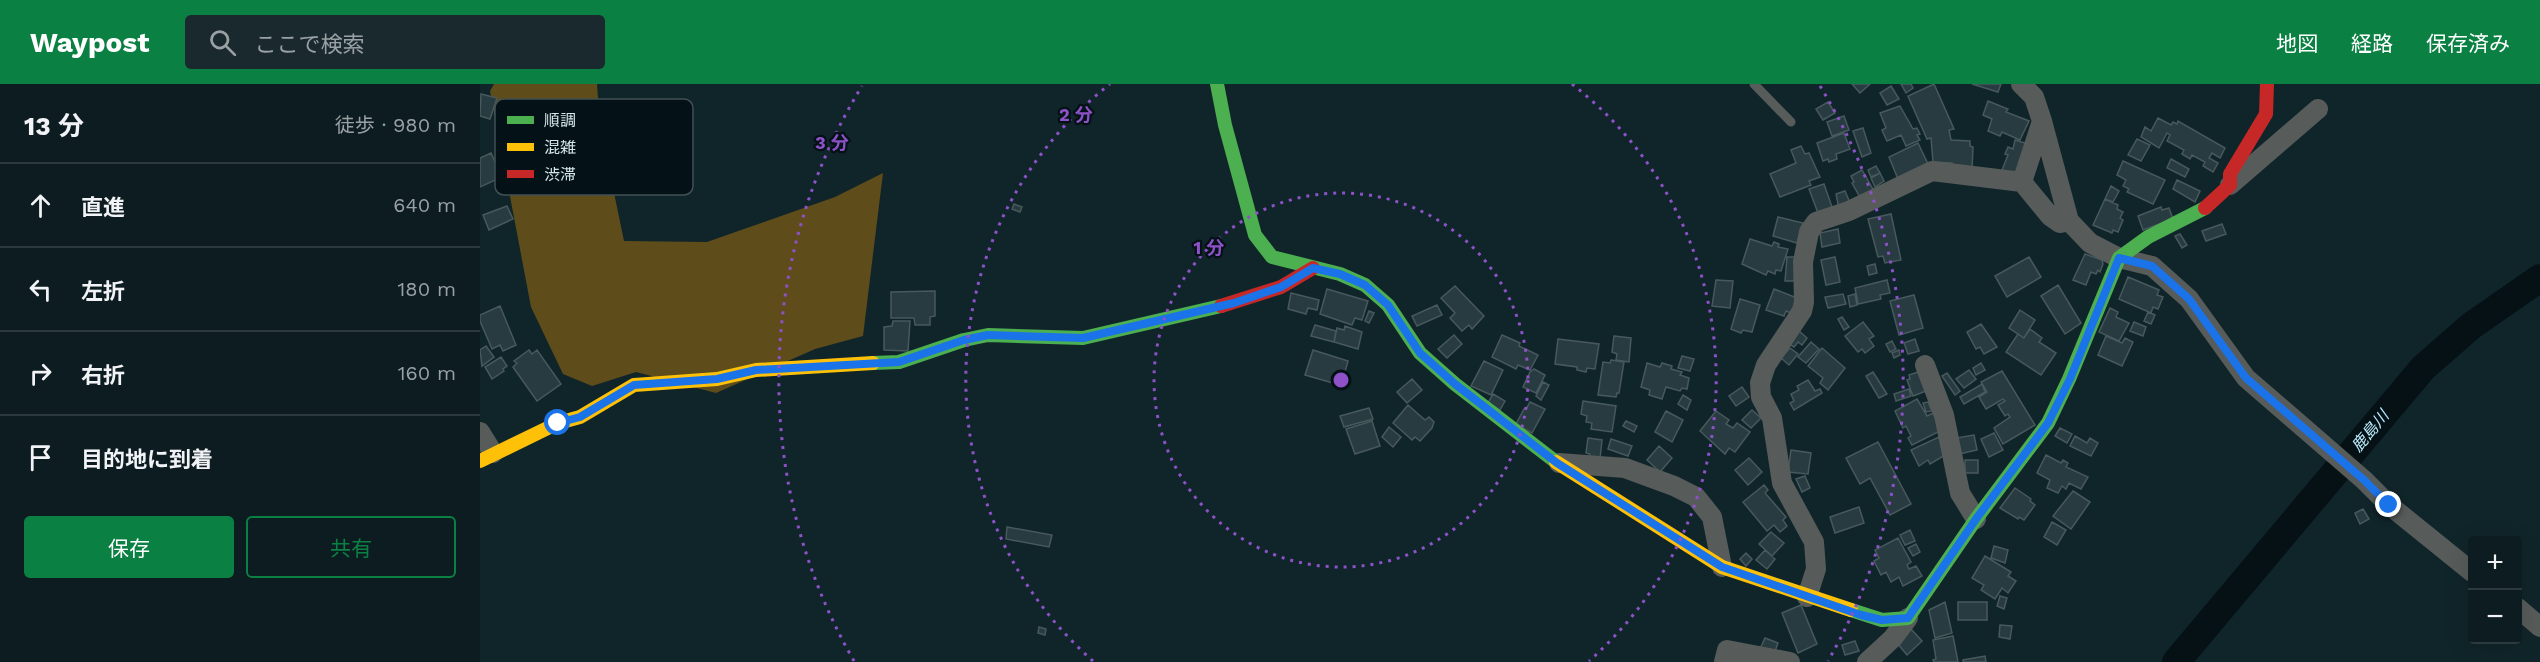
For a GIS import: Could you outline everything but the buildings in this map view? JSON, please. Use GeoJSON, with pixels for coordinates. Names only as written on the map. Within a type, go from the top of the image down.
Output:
{"type":"FeatureCollection","features":[{"type":"Feature","properties":{"kind":"street"},"geometry":{"type":"LineString","coordinates":[[1217,84],[1225,125],[1255,235],[1272,257],[1340,274],[1365,285],[1388,305],[1420,353],[1455,384],[1557,463],[1722,567],[1882,620],[1908,618]]}},
{"type":"Feature","properties":{"kind":"street"},"geometry":{"type":"LineString","coordinates":[[2020,84],[2034,97],[2069,221],[2090,243],[2119,258],[2152,266],[2182,292],[2246,378],[2364,480],[2389,505],[2468,569]]}},
{"type":"Feature","properties":{"kind":"street"},"geometry":{"type":"LineString","coordinates":[[2230,185],[2230,174],[2266,114],[2267,84]]}},
{"type":"Feature","properties":{"kind":"street"},"geometry":{"type":"LineString","coordinates":[[1867,662],[1893,638],[1976,519],[2048,423],[2070,379],[2119,258],[2148,237],[2203,210],[2318,109]]}},
{"type":"Feature","properties":{"kind":"street"},"geometry":{"type":"LineString","coordinates":[[2022,182],[2042,121]]}},
{"type":"Feature","properties":{"kind":"street"},"geometry":{"type":"LineString","coordinates":[[1807,597],[1816,569],[1814,542],[1782,483],[1772,418],[1761,397],[1760,383],[1766,365],[1802,311],[1804,302],[1803,262],[1810,228],[1820,220],[1849,211],[1932,171],[2022,182],[2050,216],[2060,224],[2069,221]]}},
{"type":"Feature","properties":{"kind":"street"},"geometry":{"type":"LineString","coordinates":[[480,432],[486,457],[558,423],[580,417],[634,385],[717,379],[756,370],[899,362],[964,340],[988,335],[1083,338],[1234,303],[1281,287],[1313,268]]}},
{"type":"Feature","properties":{"kind":"street"},"geometry":{"type":"LineString","coordinates":[[1925,365],[1944,415],[1960,493],[1976,519]]}},
{"type":"Feature","properties":{"kind":"street"},"geometry":{"type":"LineString","coordinates":[[1557,463],[1625,468],[1696,497],[1712,517],[1722,567]]}},
{"type":"Feature","properties":{"kind":"street"},"geometry":{"type":"LineString","coordinates":[[2522,612],[2540,627]]}},
{"type":"Feature","properties":{"kind":"street"},"geometry":{"type":"LineString","coordinates":[[1724,662],[1727,650],[1790,662]]}},
{"type":"Feature","properties":{"kind":"lane"},"geometry":{"type":"LineString","coordinates":[[1754,84],[1791,122]]}},
{"type":"Feature","properties":{"kind":"shaded area"},"geometry":{"type":"Polygon","coordinates":[[[494,84],[597,84],[598,99],[495,99],[495,117],[490,91],[494,84]]]}},
{"type":"Feature","properties":{"kind":"shaded area"},"geometry":{"type":"Polygon","coordinates":[[[883,173],[863,336],[815,349],[716,393],[636,372],[592,386],[563,374],[531,307],[510,195],[614,195],[624,241],[707,242],[835,197],[883,173]]]}},
{"type":"Feature","properties":{"kind":"waterway","name":"鹿島川"},"geometry":{"type":"LineString","coordinates":[[2176,662],[2423,368],[2471,326],[2540,278]]}},
{"type":"Feature","properties":{"kind":"traffic: fast"},"geometry":{"type":"LineString","coordinates":[[1217,84],[1225,125],[1255,235],[1272,257],[1340,274],[1365,285],[1388,305],[1420,353],[1455,384],[1556,462]]}},
{"type":"Feature","properties":{"kind":"traffic: fast"},"geometry":{"type":"LineString","coordinates":[[1851,610],[1882,620],[1908,618],[1976,519],[2048,423],[2069,379],[2119,258],[2148,237],[2205,208]]}},
{"type":"Feature","properties":{"kind":"traffic: fast"},"geometry":{"type":"LineString","coordinates":[[873,363],[899,362],[964,340],[988,335],[1083,338],[1221,306]]}},
{"type":"Feature","properties":{"kind":"traffic: slow"},"geometry":{"type":"LineString","coordinates":[[480,461],[558,423],[580,417],[634,385],[717,379],[756,370],[873,363]]}},
{"type":"Feature","properties":{"kind":"traffic: slow"},"geometry":{"type":"LineString","coordinates":[[1556,462],[1722,567],[1851,610]]}},
{"type":"Feature","properties":{"kind":"traffic: jam"},"geometry":{"type":"LineString","coordinates":[[2205,208],[2230,185],[2230,174],[2266,114],[2267,84]]}},
{"type":"Feature","properties":{"kind":"traffic: jam"},"geometry":{"type":"LineString","coordinates":[[1221,306],[1281,287],[1313,268]]}},
{"type":"Feature","properties":{"kind":"route"},"geometry":{"type":"LineString","coordinates":[[558,423],[580,417],[624,388],[634,385],[717,379],[756,370],[899,362],[964,340],[988,335],[1083,338],[1234,303],[1281,287],[1313,268],[1340,274],[1365,285],[1388,305],[1420,353],[1455,384],[1548,457],[1722,567],[1861,615],[1882,620],[1908,618],[1976,519],[2048,423],[2070,379],[2119,258],[2152,266],[2189,299],[2246,378],[2364,480],[2389,505]]}}]}
